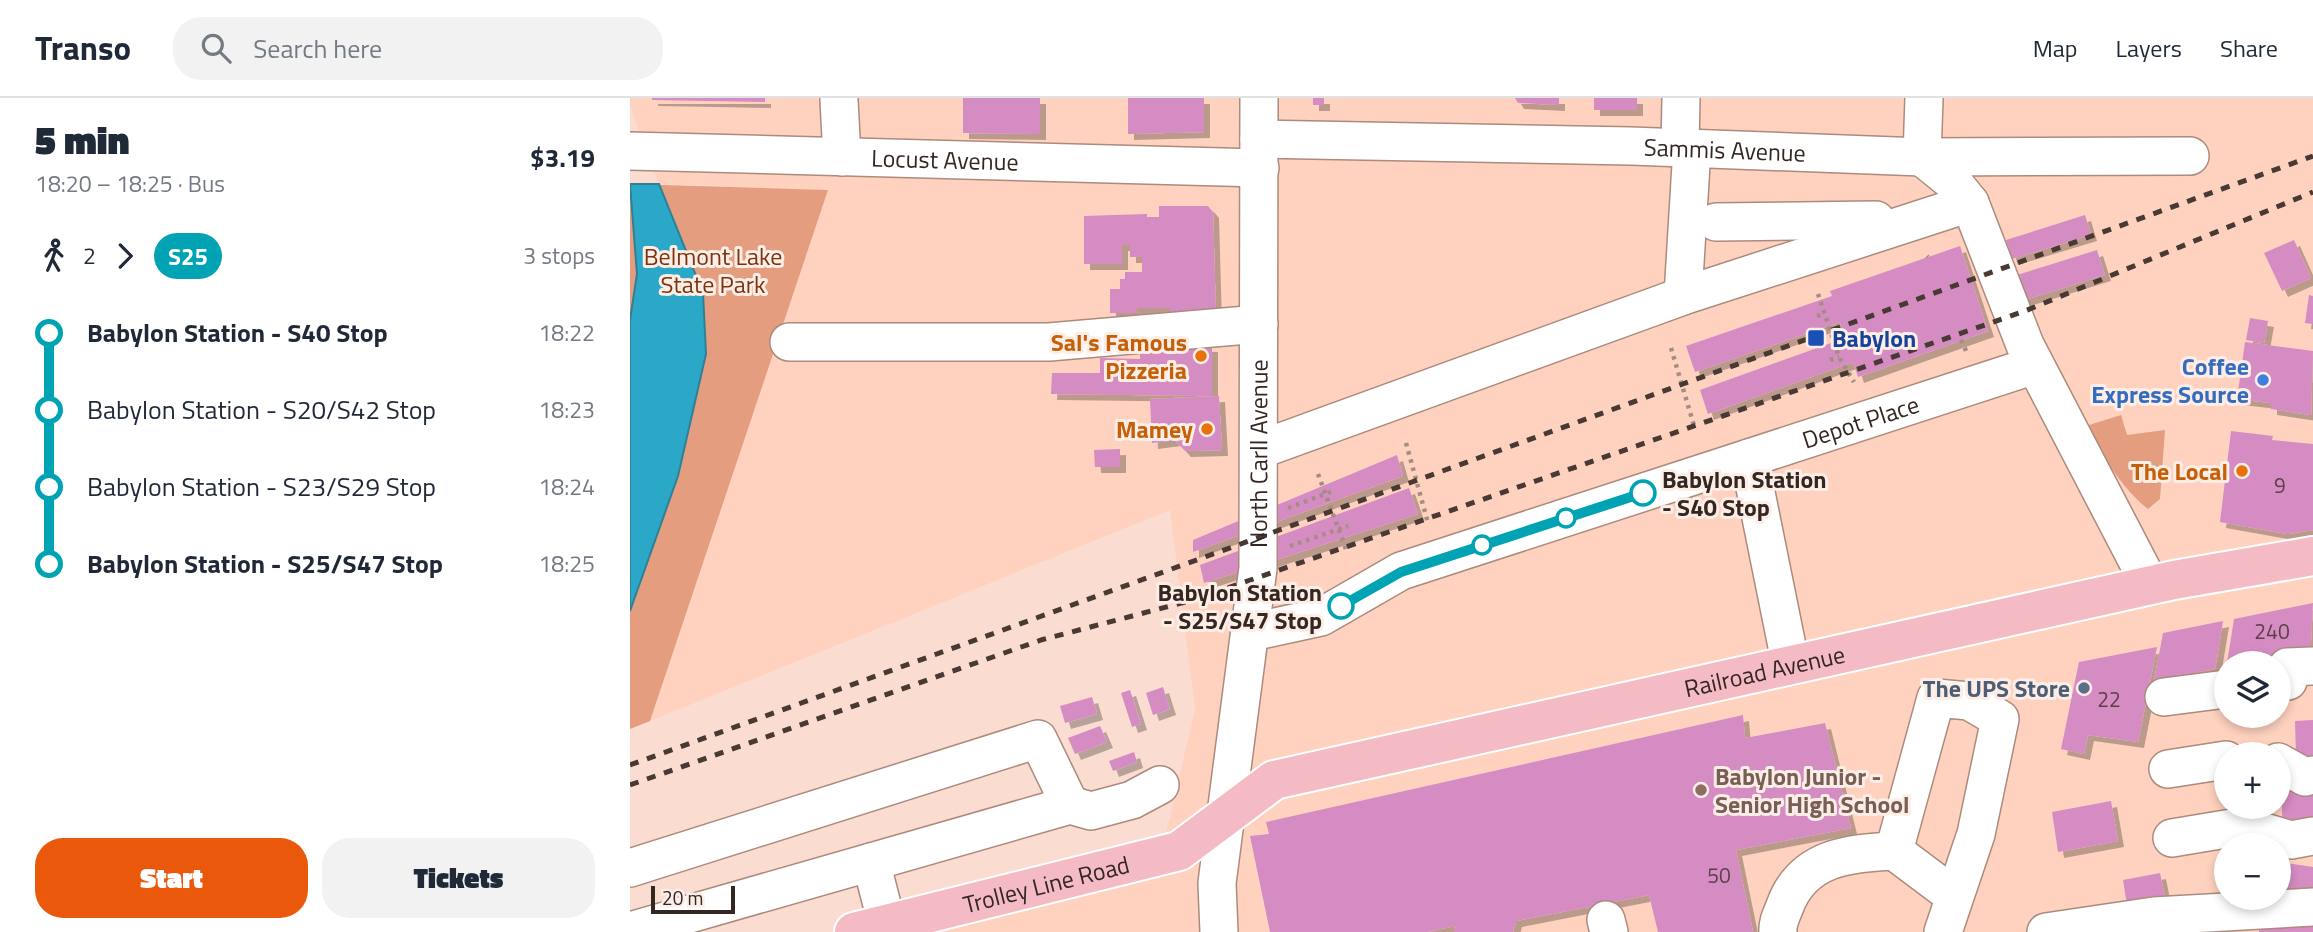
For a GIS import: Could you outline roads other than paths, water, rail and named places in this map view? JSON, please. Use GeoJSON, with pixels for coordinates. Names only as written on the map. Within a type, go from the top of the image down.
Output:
{"type":"FeatureCollection","features":[{"type":"Feature","properties":{"kind":"main road","name":"Railroad Avenue"},"geometry":{"type":"LineString","coordinates":[[1225,814],[1274,780],[2150,585],[2313,556]]}},
{"type":"Feature","properties":{"kind":"main road","name":"Trolley Line Road"},"geometry":{"type":"LineString","coordinates":[[870,928],[1179,851],[1225,814]]}},
{"type":"Feature","properties":{"kind":"street","name":"North Carll Avenue"},"geometry":{"type":"LineString","coordinates":[[1219,932],[1217,883],[1252,632],[1258,568],[1259,98]]}},
{"type":"Feature","properties":{"kind":"street"},"geometry":{"type":"LineString","coordinates":[[1681,98],[1686,148],[1683,296]]}},
{"type":"Feature","properties":{"kind":"street"},"geometry":{"type":"LineString","coordinates":[[1924,98],[1922,157],[1953,182],[1970,202],[2030,355],[2150,585]]}},
{"type":"Feature","properties":{"kind":"street"},"geometry":{"type":"LineString","coordinates":[[839,100],[842,157]]}},
{"type":"Feature","properties":{"kind":"street","name":"Sammis Avenue"},"geometry":{"type":"LineString","coordinates":[[1260,153],[1686,148],[1922,157],[2190,156]]}},
{"type":"Feature","properties":{"kind":"street","name":"Locust Avenue"},"geometry":{"type":"LineString","coordinates":[[630,151],[842,157],[1260,153]]}},
{"type":"Feature","properties":{"kind":"street"},"geometry":{"type":"LineString","coordinates":[[1259,450],[1683,296],[1970,202]]}},
{"type":"Feature","properties":{"kind":"street"},"geometry":{"type":"LineString","coordinates":[[1716,222],[1911,220]]}},
{"type":"Feature","properties":{"kind":"street"},"geometry":{"type":"LineString","coordinates":[[789,342],[1049,342],[1259,324]]}},
{"type":"Feature","properties":{"kind":"street","name":"Depot Place"},"geometry":{"type":"LineString","coordinates":[[1252,632],[1321,617],[1401,572],[1749,458],[2030,355]]}},
{"type":"Feature","properties":{"kind":"street"},"geometry":{"type":"LineString","coordinates":[[1749,458],[1791,666]]}},
{"type":"Feature","properties":{"kind":"street"},"geometry":{"type":"LineString","coordinates":[[2291,667],[2313,666]]}},
{"type":"Feature","properties":{"kind":"street"},"geometry":{"type":"LineString","coordinates":[[2164,697],[2214,691]]}},
{"type":"Feature","properties":{"kind":"street"},"geometry":{"type":"LineString","coordinates":[[1894,851],[1936,698],[1969,701],[2000,719],[1976,834],[1943,932]]}},
{"type":"Feature","properties":{"kind":"street"},"geometry":{"type":"LineString","coordinates":[[630,868],[1038,738],[1070,805]]}},
{"type":"Feature","properties":{"kind":"street"},"geometry":{"type":"LineString","coordinates":[[2168,769],[2214,762]]}},
{"type":"Feature","properties":{"kind":"street"},"geometry":{"type":"LineString","coordinates":[[2291,769],[2305,776],[2313,775]]}},
{"type":"Feature","properties":{"kind":"street"},"geometry":{"type":"LineString","coordinates":[[630,931],[1070,805],[1091,811],[1132,800],[1160,785]]}},
{"type":"Feature","properties":{"kind":"street"},"geometry":{"type":"LineString","coordinates":[[2172,838],[2244,826],[2291,840],[2313,836]]}},
{"type":"Feature","properties":{"kind":"street"},"geometry":{"type":"LineString","coordinates":[[1778,932],[1789,895],[1817,865],[1849,853],[1894,851],[1954,896]]}},
{"type":"Feature","properties":{"kind":"street"},"geometry":{"type":"LineString","coordinates":[[870,928],[871,862]]}},
{"type":"Feature","properties":{"kind":"street"},"geometry":{"type":"LineString","coordinates":[[2046,932],[2154,916],[2313,907]]}},
{"type":"Feature","properties":{"kind":"water"},"geometry":{"type":"Polygon","coordinates":[[[630,184],[659,184],[703,293],[706,354],[678,476],[630,611],[630,320],[637,274],[630,184]]]}},
{"type":"Feature","properties":{"kind":"railway"},"geometry":{"type":"LineString","coordinates":[[630,765],[2313,156]]}},
{"type":"Feature","properties":{"kind":"railway"},"geometry":{"type":"LineString","coordinates":[[630,785],[1041,640],[1193,600],[2025,311],[2313,192]]}},
{"type":"Feature","properties":{"kind":"place","name":"Babylon"},"geometry":{"type":"Point","coordinates":[1816,338]}},
{"type":"Feature","properties":{"kind":"place","name":"Sal's Famous Pizzeria"},"geometry":{"type":"Point","coordinates":[1201,356]}},
{"type":"Feature","properties":{"kind":"place","name":"Coffee Express Source"},"geometry":{"type":"Point","coordinates":[2263,380]}},
{"type":"Feature","properties":{"kind":"place","name":"Mamey"},"geometry":{"type":"Point","coordinates":[1207,429]}},
{"type":"Feature","properties":{"kind":"place","name":"The Local"},"geometry":{"type":"Point","coordinates":[2242,471]}},
{"type":"Feature","properties":{"kind":"place","name":"Babylon Station - S40 Stop"},"geometry":{"type":"Point","coordinates":[1643,493]}},
{"type":"Feature","properties":{"kind":"place","name":"Babylon Station - S25/S47 Stop"},"geometry":{"type":"Point","coordinates":[1341,606]}},
{"type":"Feature","properties":{"kind":"place","name":"The UPS Store"},"geometry":{"type":"Point","coordinates":[2084,688]}},
{"type":"Feature","properties":{"kind":"place","name":"Babylon Junior - Senior High School"},"geometry":{"type":"Point","coordinates":[1701,790]}},
{"type":"Feature","properties":{"kind":"park label","name":"Belmont Lake State Park"},"geometry":{"type":"Point","coordinates":[713,270]}}]}
